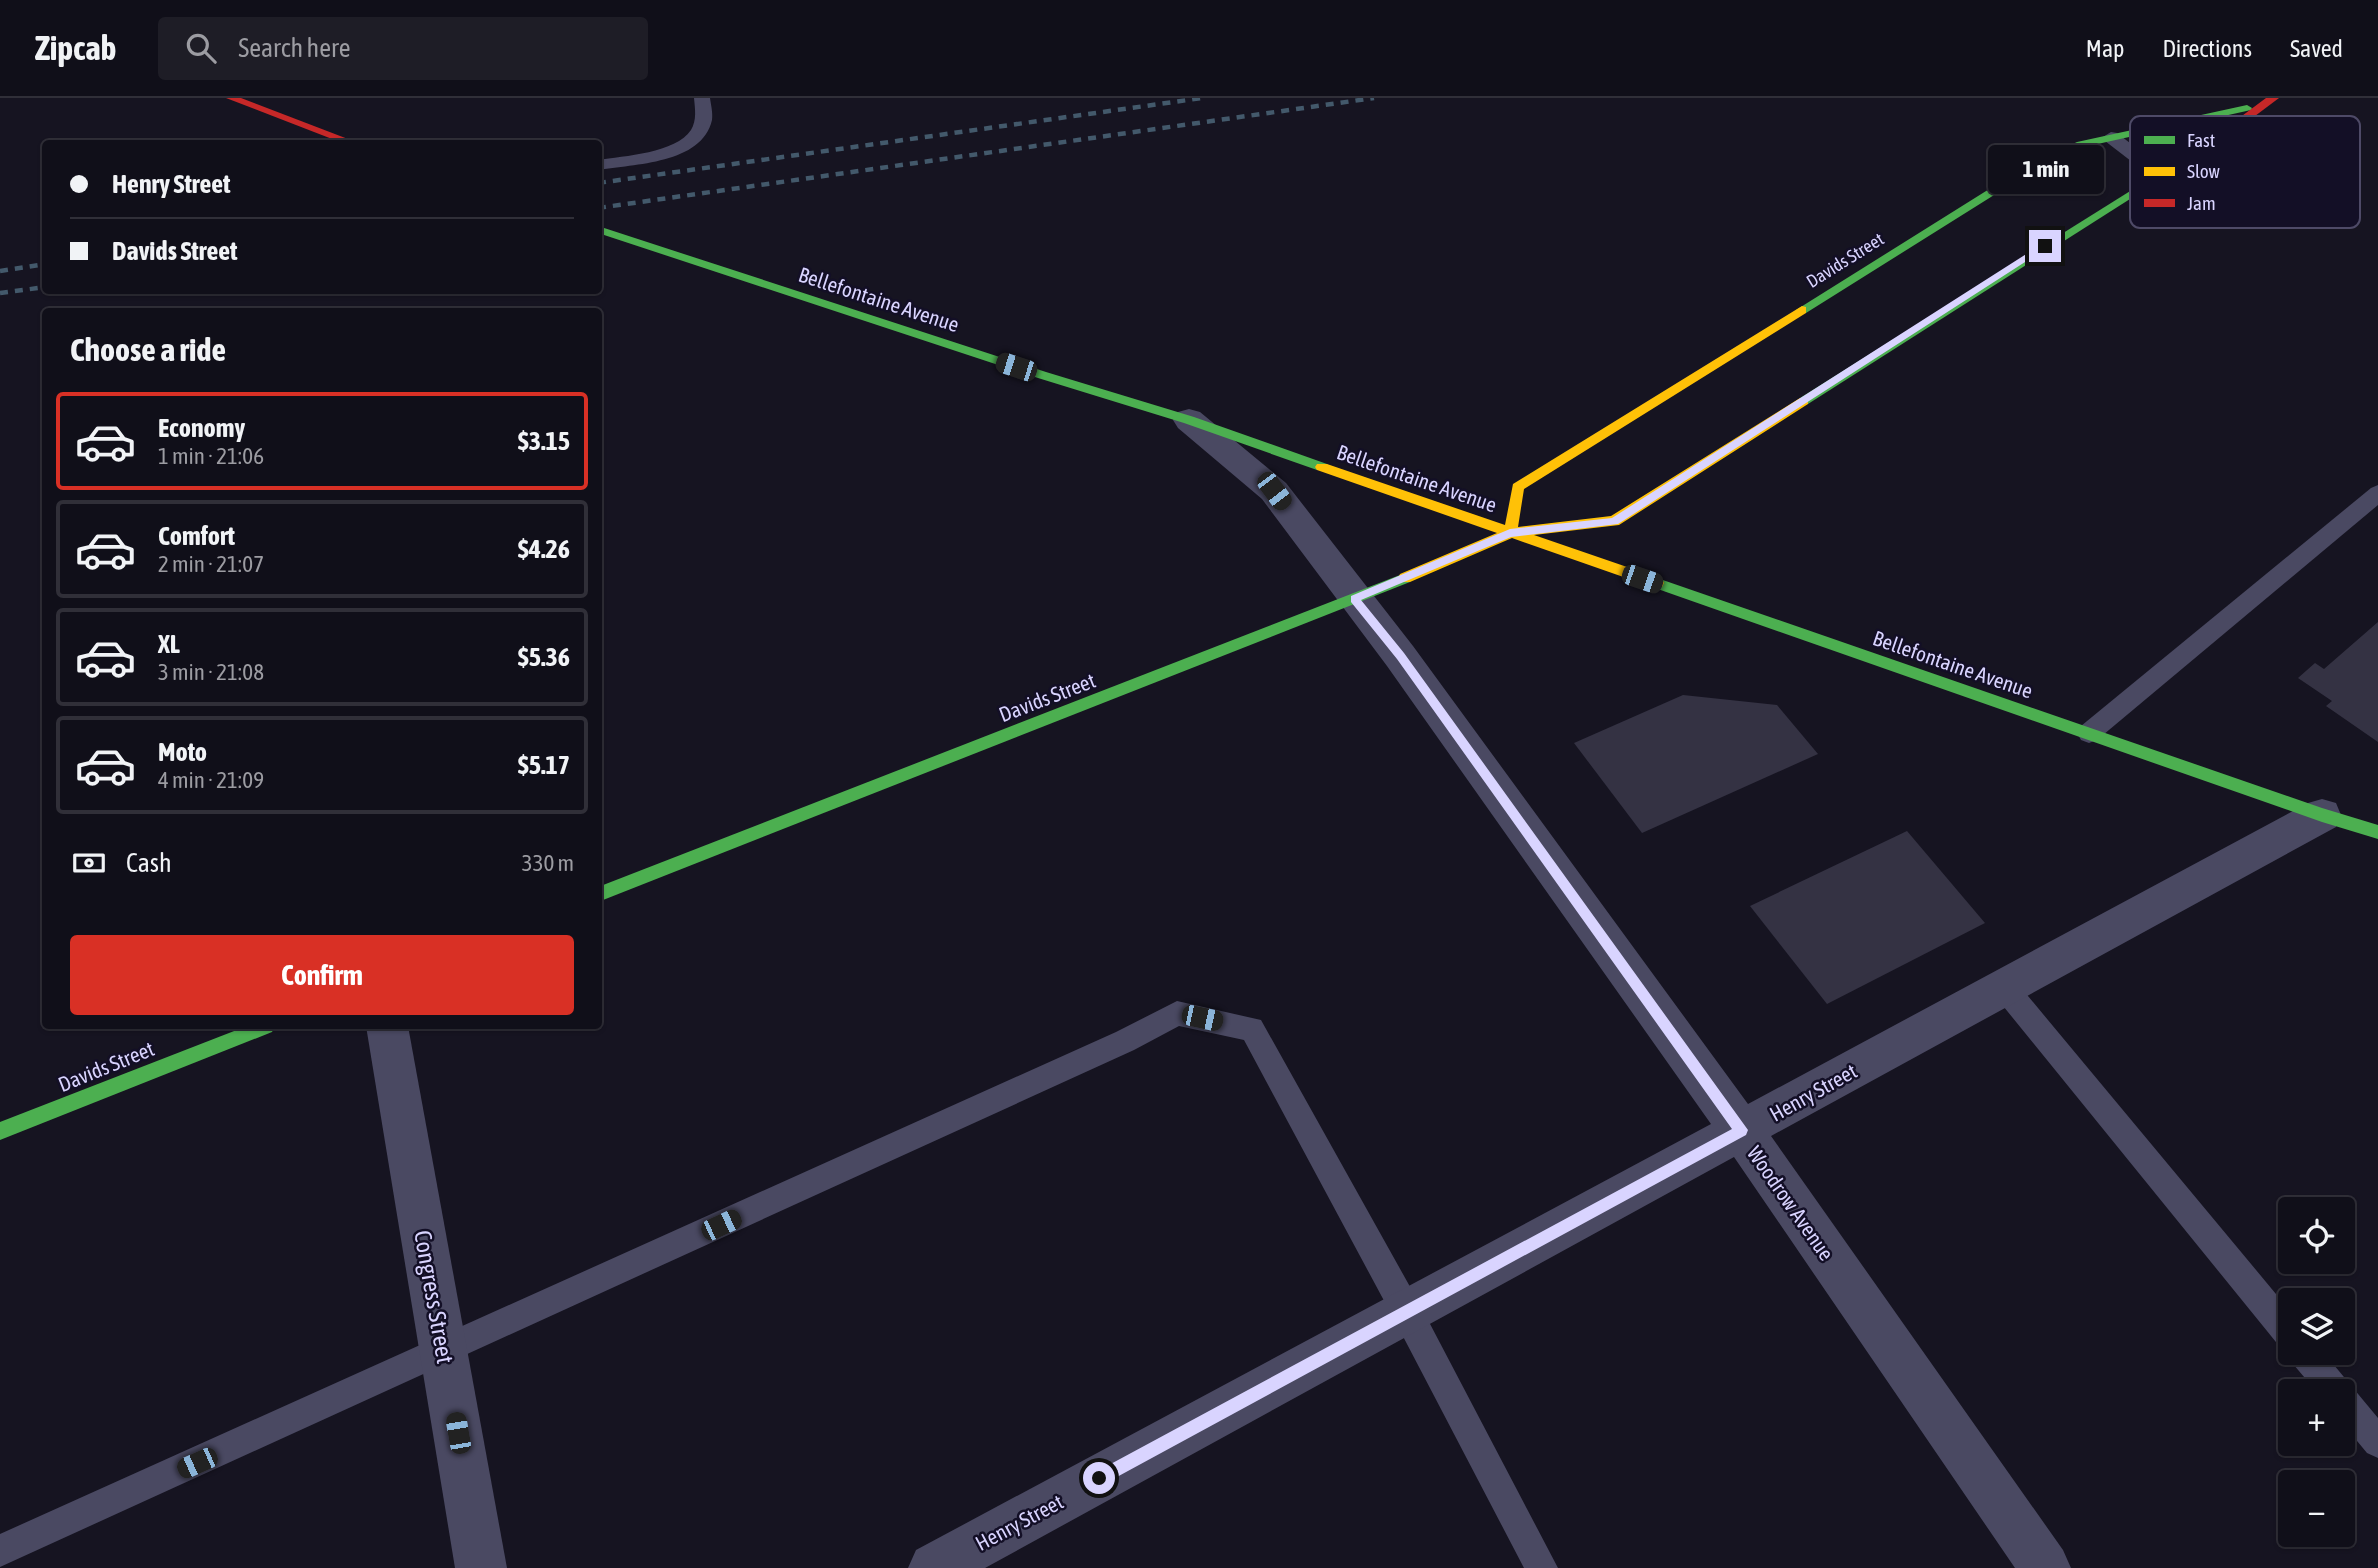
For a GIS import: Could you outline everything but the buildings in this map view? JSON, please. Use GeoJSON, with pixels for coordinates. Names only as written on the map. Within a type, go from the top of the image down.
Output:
{"type":"FeatureCollection","features":[{"type":"Feature","properties":{"kind":"street"},"geometry":{"type":"LineString","coordinates":[[242,99],[346,140]]}},
{"type":"Feature","properties":{"kind":"street","name":"Davids Street"},"geometry":{"type":"LineString","coordinates":[[2203,116],[2267,102]]}},
{"type":"Feature","properties":{"kind":"street","name":"Davids Street"},"geometry":{"type":"LineString","coordinates":[[2248,116],[2267,102]]}},
{"type":"Feature","properties":{"kind":"street","name":"Davids Street"},"geometry":{"type":"LineString","coordinates":[[1510,533],[1518,487],[2030,168],[2061,151],[2130,132]]}},
{"type":"Feature","properties":{"kind":"street","name":"Davids Street"},"geometry":{"type":"LineString","coordinates":[[602,893],[1354,599],[1510,533],[1614,521],[2130,192]]}},
{"type":"Feature","properties":{"kind":"street","name":"Bellefontaine Avenue"},"geometry":{"type":"LineString","coordinates":[[602,230],[1029,371],[1189,420],[2322,815],[2378,832]]}},
{"type":"Feature","properties":{"kind":"street","name":"Woodrow Avenue"},"geometry":{"type":"LineString","coordinates":[[1189,420],[1274,491],[1400,656],[1741,1130],[2045,1568]]}},
{"type":"Feature","properties":{"kind":"street","name":"Henry Street"},"geometry":{"type":"LineString","coordinates":[[934,1568],[2322,815]]}},
{"type":"Feature","properties":{"kind":"street","name":"Davids Street"},"geometry":{"type":"LineString","coordinates":[[0,1131],[259,1029]]}},
{"type":"Feature","properties":{"kind":"street","name":"Congress Street"},"geometry":{"type":"LineString","coordinates":[[388,1029],[481,1568]]}},
{"type":"Feature","properties":{"kind":"lane"},"geometry":{"type":"LineString","coordinates":[[602,164],[672,150],[691,142],[700,132],[704,118],[702,98]]}},
{"type":"Feature","properties":{"kind":"lane"},"geometry":{"type":"LineString","coordinates":[[2111,136],[2130,151]]}},
{"type":"Feature","properties":{"kind":"lane"},"geometry":{"type":"LineString","coordinates":[[2089,733],[2378,493]]}},
{"type":"Feature","properties":{"kind":"lane"},"geometry":{"type":"LineString","coordinates":[[2004,987],[2278,1320]]}},
{"type":"Feature","properties":{"kind":"lane"},"geometry":{"type":"LineString","coordinates":[[0,1551],[1125,1041],[1177,1013],[1252,1029],[1407,1312],[1542,1568]]}},
{"type":"Feature","properties":{"kind":"lane"},"geometry":{"type":"LineString","coordinates":[[2314,1365],[2326,1379]]}},
{"type":"Feature","properties":{"kind":"lane"},"geometry":{"type":"LineString","coordinates":[[2355,1414],[2378,1442]]}},
{"type":"Feature","properties":{"kind":"railway"},"geometry":{"type":"LineString","coordinates":[[602,182],[1202,98]]}},
{"type":"Feature","properties":{"kind":"railway"},"geometry":{"type":"LineString","coordinates":[[602,207],[1374,98]]}},
{"type":"Feature","properties":{"kind":"railway"},"geometry":{"type":"LineString","coordinates":[[0,271],[42,265]]}},
{"type":"Feature","properties":{"kind":"railway"},"geometry":{"type":"LineString","coordinates":[[0,293],[42,288]]}},
{"type":"Feature","properties":{"kind":"traffic: fast"},"geometry":{"type":"LineString","coordinates":[[2210,116],[2247,108]]}},
{"type":"Feature","properties":{"kind":"traffic: fast"},"geometry":{"type":"LineString","coordinates":[[1802,310],[2030,168],[2081,144],[2130,133]]}},
{"type":"Feature","properties":{"kind":"traffic: fast"},"geometry":{"type":"LineString","coordinates":[[1804,401],[2130,194]]}},
{"type":"Feature","properties":{"kind":"traffic: fast"},"geometry":{"type":"LineString","coordinates":[[602,230],[1042,375],[1189,420],[1322,467]]}},
{"type":"Feature","properties":{"kind":"traffic: fast"},"geometry":{"type":"LineString","coordinates":[[602,893],[1405,578]]}},
{"type":"Feature","properties":{"kind":"traffic: fast"},"geometry":{"type":"LineString","coordinates":[[1657,583],[2322,815],[2378,832]]}},
{"type":"Feature","properties":{"kind":"traffic: fast"},"geometry":{"type":"LineString","coordinates":[[0,1131],[258,1029]]}},
{"type":"Feature","properties":{"kind":"traffic: slow"},"geometry":{"type":"LineString","coordinates":[[1510,533],[1518,487],[1802,310]]}},
{"type":"Feature","properties":{"kind":"traffic: slow"},"geometry":{"type":"LineString","coordinates":[[1405,578],[1510,533],[1614,521],[1804,401]]}},
{"type":"Feature","properties":{"kind":"traffic: slow"},"geometry":{"type":"LineString","coordinates":[[1322,467],[1657,583]]}},
{"type":"Feature","properties":{"kind":"traffic: jam"},"geometry":{"type":"LineString","coordinates":[[231,98],[345,140]]}},
{"type":"Feature","properties":{"kind":"traffic: jam"},"geometry":{"type":"LineString","coordinates":[[2246,116],[2274,98]]}},
{"type":"Feature","properties":{"kind":"route"},"geometry":{"type":"LineString","coordinates":[[1099,1478],[1741,1130],[1400,656],[1354,599],[1510,533],[1614,521],[2045,246]]}}]}
